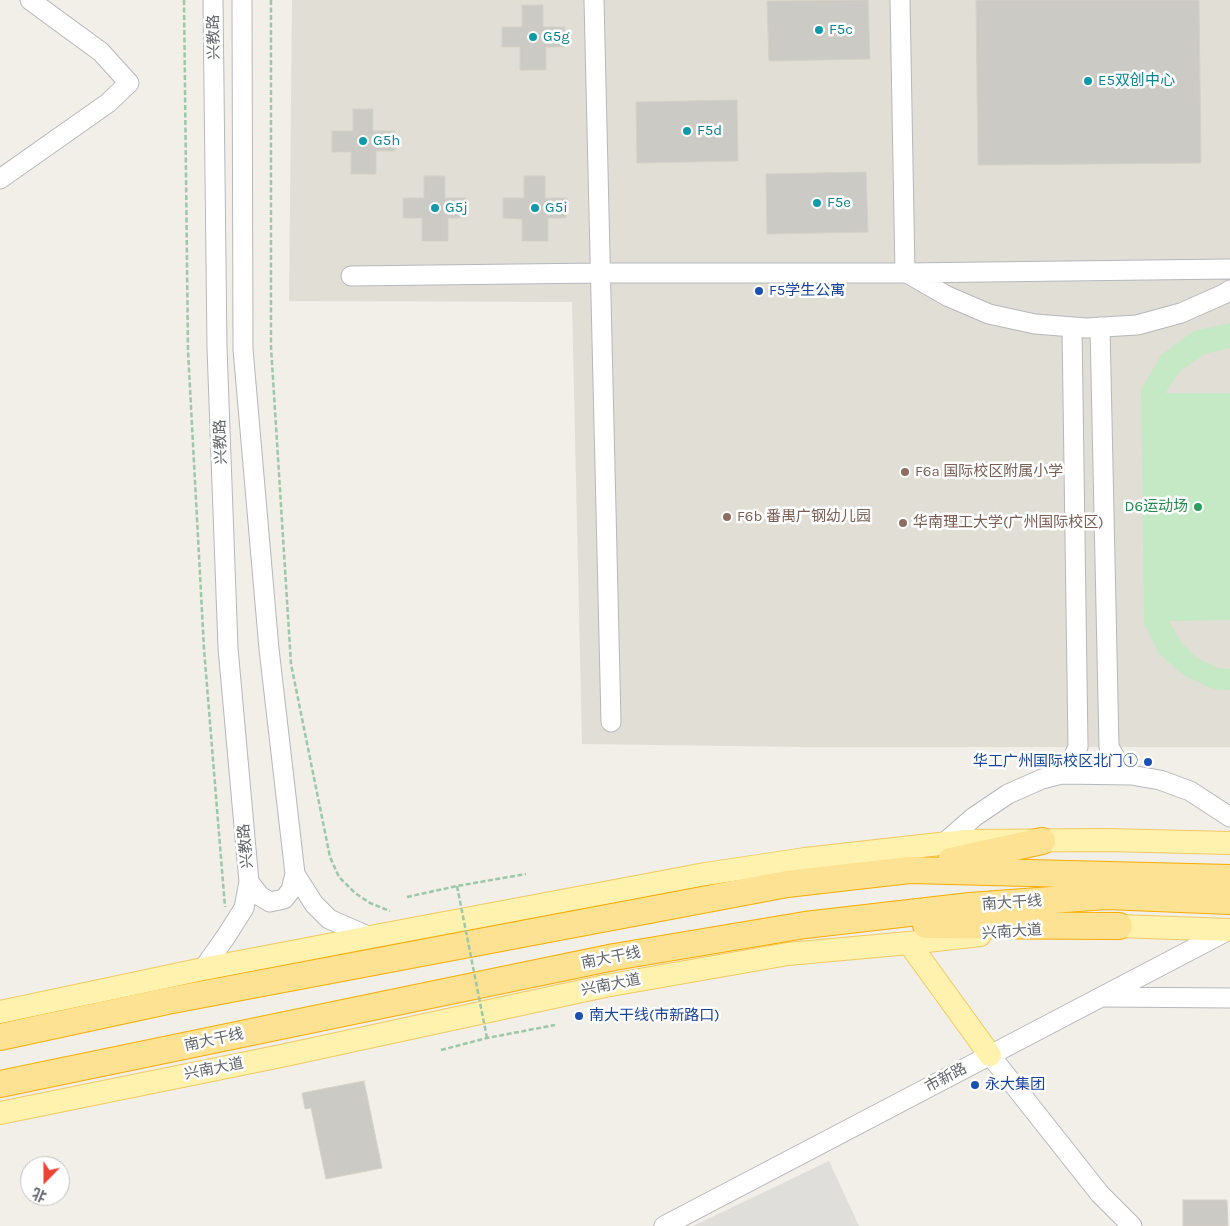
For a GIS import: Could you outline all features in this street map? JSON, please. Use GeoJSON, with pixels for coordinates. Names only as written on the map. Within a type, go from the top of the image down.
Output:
{"type":"FeatureCollection","features":[{"type":"Feature","properties":{"kind":"highway"},"geometry":{"type":"LineString","coordinates":[[909,870],[1042,841]]}},
{"type":"Feature","properties":{"kind":"highway","name":"南大干线"},"geometry":{"type":"LineString","coordinates":[[0,1037],[167,1001],[787,884],[909,870],[1230,878]]}},
{"type":"Feature","properties":{"kind":"highway","name":"南大干线"},"geometry":{"type":"LineString","coordinates":[[0,1084],[614,957],[805,925],[970,906],[1106,896],[1230,901]]}},
{"type":"Feature","properties":{"kind":"highway"},"geometry":{"type":"LineString","coordinates":[[805,925],[1119,926]]}},
{"type":"Feature","properties":{"kind":"main road"},"geometry":{"type":"LineString","coordinates":[[0,1012],[203,969],[370,937],[705,874],[805,859],[966,841],[1107,840],[1230,843]]}},
{"type":"Feature","properties":{"kind":"main road","name":"兴南大道"},"geometry":{"type":"LineString","coordinates":[[0,1112],[280,1056],[605,986],[788,954],[995,933],[1119,926],[1230,930]]}},
{"type":"Feature","properties":{"kind":"main road"},"geometry":{"type":"LineString","coordinates":[[909,943],[990,1055]]}},
{"type":"Feature","properties":{"kind":"street"},"geometry":{"type":"LineString","coordinates":[[0,179],[108,103],[129,83],[101,52],[30,0]]}},
{"type":"Feature","properties":{"kind":"street","name":"兴教路"},"geometry":{"type":"LineString","coordinates":[[203,969],[244,908],[249,882],[228,648],[217,348],[213,0]]}},
{"type":"Feature","properties":{"kind":"street","name":"兴教路"},"geometry":{"type":"LineString","coordinates":[[242,0],[243,349],[269,649],[295,874]]}},
{"type":"Feature","properties":{"kind":"street"},"geometry":{"type":"LineString","coordinates":[[594,0],[611,722]]}},
{"type":"Feature","properties":{"kind":"street"},"geometry":{"type":"LineString","coordinates":[[900,0],[905,273]]}},
{"type":"Feature","properties":{"kind":"street"},"geometry":{"type":"LineString","coordinates":[[351,276],[1230,269]]}},
{"type":"Feature","properties":{"kind":"street"},"geometry":{"type":"LineString","coordinates":[[905,273],[947,296],[989,314],[1035,324],[1086,328],[1137,325],[1181,313],[1230,290]]}},
{"type":"Feature","properties":{"kind":"street"},"geometry":{"type":"LineString","coordinates":[[1061,774],[1072,762],[1078,747],[1072,327]]}},
{"type":"Feature","properties":{"kind":"street"},"geometry":{"type":"LineString","coordinates":[[1100,327],[1110,747],[1117,761],[1131,775]]}},
{"type":"Feature","properties":{"kind":"street"},"geometry":{"type":"LineString","coordinates":[[943,844],[974,816],[1008,794],[1042,779],[1061,774],[1131,775],[1160,780],[1190,791],[1230,817]]}},
{"type":"Feature","properties":{"kind":"street"},"geometry":{"type":"LineString","coordinates":[[249,882],[260,896],[270,902],[284,899],[291,890],[295,874]]}},
{"type":"Feature","properties":{"kind":"street"},"geometry":{"type":"LineString","coordinates":[[295,874],[314,904],[329,919],[370,937]]}},
{"type":"Feature","properties":{"kind":"street","name":"市新路"},"geometry":{"type":"LineString","coordinates":[[664,1226],[1230,930]]}},
{"type":"Feature","properties":{"kind":"street"},"geometry":{"type":"LineString","coordinates":[[1100,997],[1230,998]]}},
{"type":"Feature","properties":{"kind":"street"},"geometry":{"type":"LineString","coordinates":[[990,1055],[1100,1194],[1132,1226]]}},
{"type":"Feature","properties":{"kind":"path"},"geometry":{"type":"LineString","coordinates":[[184,0],[188,351],[204,649],[227,935]]}},
{"type":"Feature","properties":{"kind":"path"},"geometry":{"type":"LineString","coordinates":[[271,0],[271,348],[291,664],[330,857],[339,877],[355,893],[370,903],[390,911]]}},
{"type":"Feature","properties":{"kind":"path"},"geometry":{"type":"LineString","coordinates":[[407,897],[526,874]]}},
{"type":"Feature","properties":{"kind":"path"},"geometry":{"type":"LineString","coordinates":[[457,886],[487,1038]]}},
{"type":"Feature","properties":{"kind":"path"},"geometry":{"type":"LineString","coordinates":[[441,1050],[487,1038],[555,1025]]}},
{"type":"Feature","properties":{"kind":"shaded area","name":"华南理工大学(广州国际校区)"},"geometry":{"type":"Polygon","coordinates":[[[292,0],[1230,0],[1230,747],[804,747],[582,744],[572,302],[289,301],[292,0]]]}},
{"type":"Feature","properties":{"kind":"shaded area"},"geometry":{"type":"Polygon","coordinates":[[[829,1161],[859,1226],[693,1226],[829,1161]]]}},
{"type":"Feature","properties":{"kind":"green space"},"geometry":{"type":"Polygon","coordinates":[[[1230,323],[1230,348],[1205,354],[1181,370],[1165,393],[1230,393],[1230,620],[1169,621],[1180,641],[1197,658],[1219,668],[1230,669],[1230,690],[1213,689],[1183,675],[1159,653],[1144,624],[1141,390],[1161,355],[1194,331],[1230,323]]]}},
{"type":"Feature","properties":{"kind":"building","name":"F5c"},"geometry":{"type":"Polygon","coordinates":[[[868,0],[870,59],[769,61],[767,1],[868,0]]]}},
{"type":"Feature","properties":{"kind":"building","name":"E5双创中心"},"geometry":{"type":"Polygon","coordinates":[[[976,0],[1199,0],[1201,163],[978,165],[976,0]]]}},
{"type":"Feature","properties":{"kind":"building","name":"G5g"},"geometry":{"type":"Polygon","coordinates":[[[522,5],[543,5],[543,27],[565,27],[565,47],[546,47],[546,70],[520,70],[520,47],[502,47],[502,27],[522,27],[522,5]]]}},
{"type":"Feature","properties":{"kind":"building","name":"F5d"},"geometry":{"type":"Polygon","coordinates":[[[737,100],[738,161],[637,163],[636,102],[737,100]]]}},
{"type":"Feature","properties":{"kind":"building","name":"G5h"},"geometry":{"type":"Polygon","coordinates":[[[353,109],[373,109],[373,131],[395,131],[395,151],[376,151],[376,174],[351,174],[351,152],[332,152],[332,131],[353,131],[353,109]]]}},
{"type":"Feature","properties":{"kind":"building","name":"F5e"},"geometry":{"type":"Polygon","coordinates":[[[866,172],[868,232],[767,234],[766,174],[866,172]]]}},
{"type":"Feature","properties":{"kind":"building","name":"G5j"},"geometry":{"type":"Polygon","coordinates":[[[424,176],[445,176],[445,198],[466,198],[466,218],[448,218],[448,241],[422,241],[422,218],[403,218],[403,198],[424,198],[424,176]]]}},
{"type":"Feature","properties":{"kind":"building","name":"G5i"},"geometry":{"type":"Polygon","coordinates":[[[524,176],[545,176],[545,198],[567,198],[566,218],[548,218],[548,241],[522,241],[522,219],[503,218],[503,198],[524,198],[524,176]]]}},
{"type":"Feature","properties":{"kind":"building"},"geometry":{"type":"Polygon","coordinates":[[[364,1081],[382,1168],[326,1179],[311,1108],[305,1109],[302,1093],[364,1081]]]}},
{"type":"Feature","properties":{"kind":"building"},"geometry":{"type":"Polygon","coordinates":[[[1183,1200],[1227,1200],[1228,1226],[1183,1226],[1183,1200]]]}},
{"type":"Feature","properties":{"kind":"place","name":"F5c"},"geometry":{"type":"Point","coordinates":[819,30]}},
{"type":"Feature","properties":{"kind":"place","name":"G5g"},"geometry":{"type":"Point","coordinates":[533,37]}},
{"type":"Feature","properties":{"kind":"place","name":"E5双创中心"},"geometry":{"type":"Point","coordinates":[1088,81]}},
{"type":"Feature","properties":{"kind":"place","name":"F5d"},"geometry":{"type":"Point","coordinates":[687,131]}},
{"type":"Feature","properties":{"kind":"place","name":"G5h"},"geometry":{"type":"Point","coordinates":[363,141]}},
{"type":"Feature","properties":{"kind":"place","name":"F5e"},"geometry":{"type":"Point","coordinates":[817,203]}},
{"type":"Feature","properties":{"kind":"place","name":"G5j"},"geometry":{"type":"Point","coordinates":[435,208]}},
{"type":"Feature","properties":{"kind":"place","name":"G5i"},"geometry":{"type":"Point","coordinates":[535,208]}},
{"type":"Feature","properties":{"kind":"place","name":"F5学生公寓"},"geometry":{"type":"Point","coordinates":[759,291]}},
{"type":"Feature","properties":{"kind":"place","name":"F6a 国际校区附属小学"},"geometry":{"type":"Point","coordinates":[905,472]}},
{"type":"Feature","properties":{"kind":"place","name":"D6运动场"},"geometry":{"type":"Point","coordinates":[1198,507]}},
{"type":"Feature","properties":{"kind":"place","name":"F6b 番禺广钢幼儿园"},"geometry":{"type":"Point","coordinates":[727,517]}},
{"type":"Feature","properties":{"kind":"place","name":"华南理工大学(广州国际校区)"},"geometry":{"type":"Point","coordinates":[903,523]}},
{"type":"Feature","properties":{"kind":"place","name":"华工广州国际校区北门①"},"geometry":{"type":"Point","coordinates":[1148,762]}},
{"type":"Feature","properties":{"kind":"place","name":"南大干线(市新路口)"},"geometry":{"type":"Point","coordinates":[579,1016]}},
{"type":"Feature","properties":{"kind":"place","name":"永大集团"},"geometry":{"type":"Point","coordinates":[975,1085]}}]}
